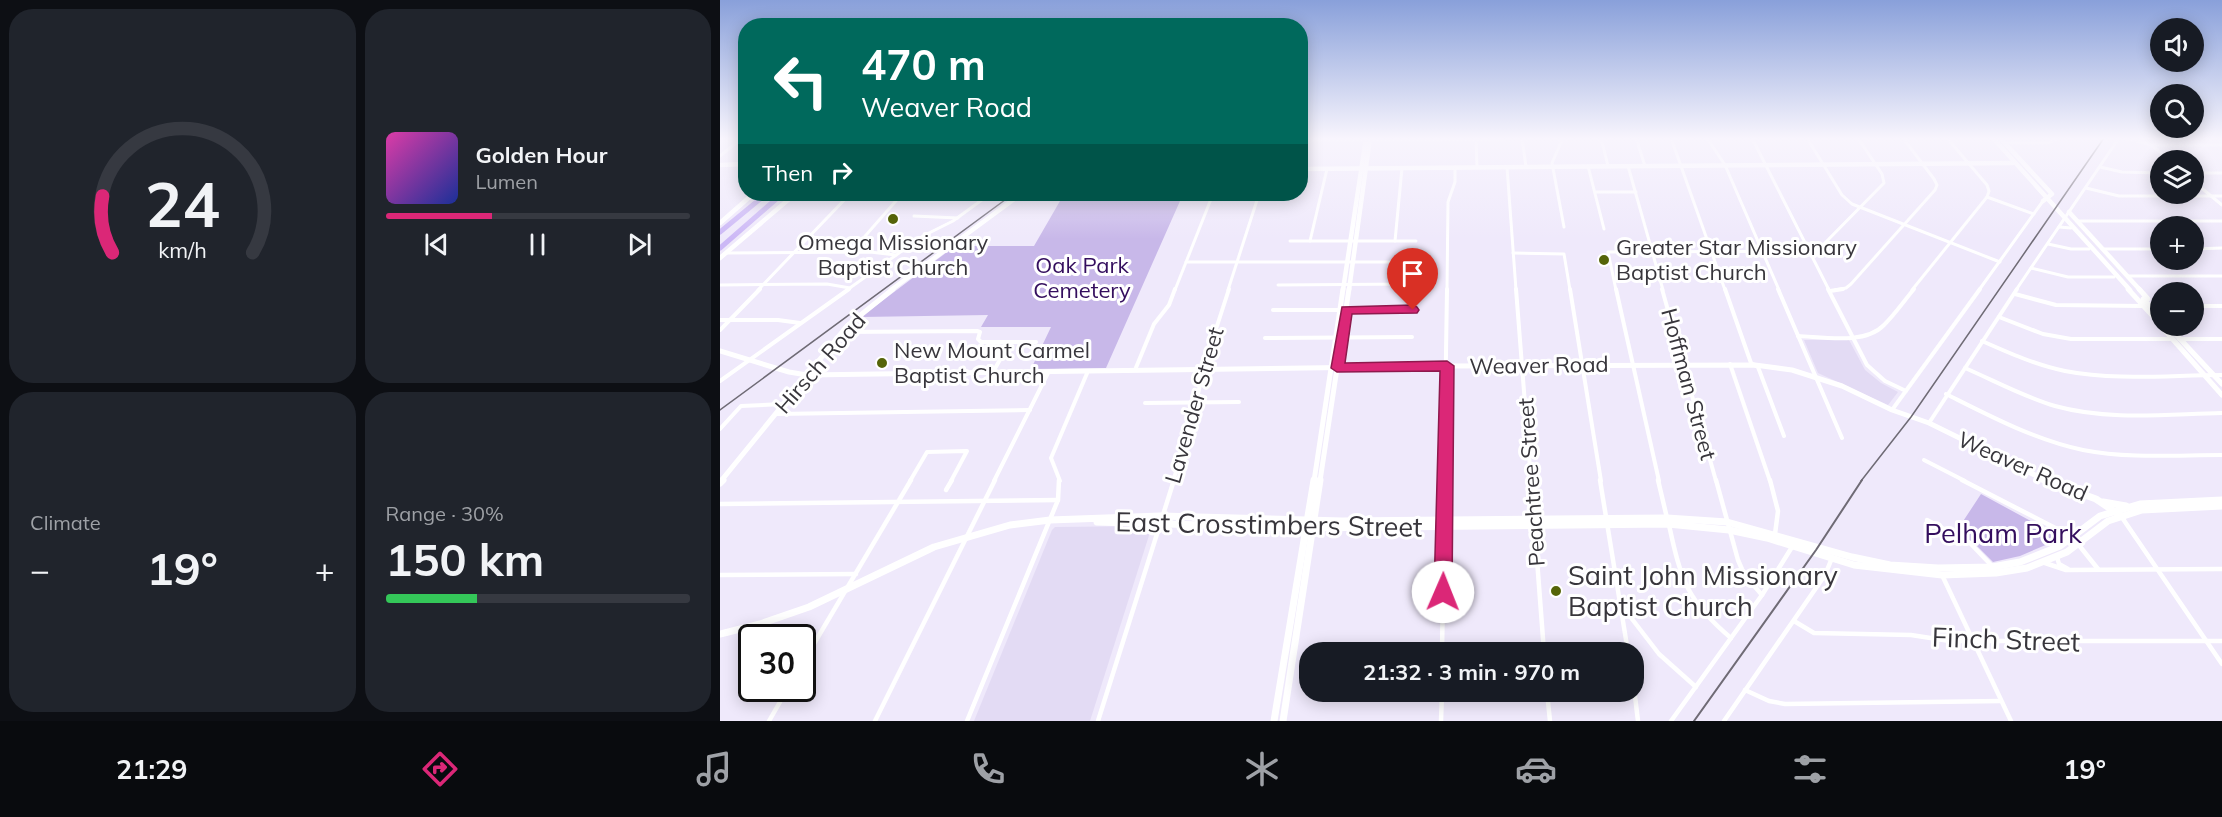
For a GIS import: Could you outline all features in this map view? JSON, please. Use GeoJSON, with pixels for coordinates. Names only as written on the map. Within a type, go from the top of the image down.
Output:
{"type":"FeatureCollection","features":[{"type":"Feature","properties":{"kind":"highway"},"geometry":{"type":"LineString","coordinates":[[720,232],[758,201]]}},
{"type":"Feature","properties":{"kind":"highway"},"geometry":{"type":"LineString","coordinates":[[720,242],[771,201]]}},
{"type":"Feature","properties":{"kind":"highway"},"geometry":{"type":"LineString","coordinates":[[720,248],[771,201]]}},
{"type":"Feature","properties":{"kind":"highway"},"geometry":{"type":"LineString","coordinates":[[723,253],[776,201]]}},
{"type":"Feature","properties":{"kind":"main road"},"geometry":{"type":"LineString","coordinates":[[1274,721],[1281,701],[1298,600],[1363,172]]}},
{"type":"Feature","properties":{"kind":"main road"},"geometry":{"type":"LineString","coordinates":[[2024,172],[2045,199],[2052,194],[2031,172]]}},
{"type":"Feature","properties":{"kind":"main road"},"geometry":{"type":"LineString","coordinates":[[2025,172],[2150,310]]}},
{"type":"Feature","properties":{"kind":"main road"},"geometry":{"type":"LineString","coordinates":[[721,222],[745,201]]}},
{"type":"Feature","properties":{"kind":"main road"},"geometry":{"type":"LineString","coordinates":[[720,258],[723,253],[786,201]]}},
{"type":"Feature","properties":{"kind":"main road","name":"Hirsch Road"},"geometry":{"type":"LineString","coordinates":[[720,483],[841,332],[878,300],[1012,201]]}},
{"type":"Feature","properties":{"kind":"main road"},"geometry":{"type":"LineString","coordinates":[[2067,215],[2077,222],[2114,277],[2150,313]]}},
{"type":"Feature","properties":{"kind":"main road"},"geometry":{"type":"LineString","coordinates":[[2067,215],[2071,228],[2150,299]]}},
{"type":"Feature","properties":{"kind":"main road"},"geometry":{"type":"LineString","coordinates":[[2170,336],[2222,395]]}},
{"type":"Feature","properties":{"kind":"main road"},"geometry":{"type":"LineString","coordinates":[[2178,336],[2222,384]]}},
{"type":"Feature","properties":{"kind":"main road","name":"Weaver Road"},"geometry":{"type":"LineString","coordinates":[[720,351],[789,372],[807,375],[1447,366],[1755,365],[1815,376],[1892,410],[1929,423],[2051,483],[2096,499],[2118,514],[2222,500]]}},
{"type":"Feature","properties":{"kind":"main road"},"geometry":{"type":"LineString","coordinates":[[2096,499],[2132,506]]}},
{"type":"Feature","properties":{"kind":"main road","name":"Weaver Road"},"geometry":{"type":"LineString","coordinates":[[2118,514],[2132,506],[2149,503],[2208,503],[2222,506]]}},
{"type":"Feature","properties":{"kind":"main road","name":"East Crosstimbers Street"},"geometry":{"type":"LineString","coordinates":[[1728,526],[1832,558],[1891,571],[1994,570],[2027,568],[2057,557],[2118,514]]}},
{"type":"Feature","properties":{"kind":"main road","name":"East Crosstimbers Street"},"geometry":{"type":"LineString","coordinates":[[1994,570],[2045,553],[2071,538],[2100,516],[2118,514]]}},
{"type":"Feature","properties":{"kind":"main road","name":"East Crosstimbers Street"},"geometry":{"type":"LineString","coordinates":[[720,634],[770,621],[845,591],[934,548],[968,536],[1010,525],[1050,520],[1122,525],[1160,520],[1310,524],[1668,521],[1728,526],[1775,534],[1852,557],[1890,565],[1940,571]]}},
{"type":"Feature","properties":{"kind":"main road"},"geometry":{"type":"LineString","coordinates":[[1281,701],[1283,721]]}},
{"type":"Feature","properties":{"kind":"street"},"geometry":{"type":"LineString","coordinates":[[1310,241],[1326,172]]}},
{"type":"Feature","properties":{"kind":"street"},"geometry":{"type":"LineString","coordinates":[[1395,241],[1402,172]]}},
{"type":"Feature","properties":{"kind":"street"},"geometry":{"type":"LineString","coordinates":[[1442,642],[1448,202],[1455,182],[1455,172]]}},
{"type":"Feature","properties":{"kind":"street","name":"Peachtree Street"},"geometry":{"type":"LineString","coordinates":[[1507,172],[1543,642]]}},
{"type":"Feature","properties":{"kind":"street"},"geometry":{"type":"LineString","coordinates":[[1555,172],[1564,227]]}},
{"type":"Feature","properties":{"kind":"street"},"geometry":{"type":"LineString","coordinates":[[1590,172],[1604,229]]}},
{"type":"Feature","properties":{"kind":"street","name":"Hoffman Street"},"geometry":{"type":"LineString","coordinates":[[1630,172],[1728,526],[1744,574],[1762,595]]}},
{"type":"Feature","properties":{"kind":"street"},"geometry":{"type":"LineString","coordinates":[[1683,172],[1751,363],[1758,367],[1784,436]]}},
{"type":"Feature","properties":{"kind":"street"},"geometry":{"type":"LineString","coordinates":[[1728,172],[1842,438]]}},
{"type":"Feature","properties":{"kind":"street"},"geometry":{"type":"LineString","coordinates":[[1769,172],[1852,336],[1874,373],[1906,391]]}},
{"type":"Feature","properties":{"kind":"street"},"geometry":{"type":"LineString","coordinates":[[1828,172],[1842,195],[1860,208],[2000,262]]}},
{"type":"Feature","properties":{"kind":"street"},"geometry":{"type":"LineString","coordinates":[[1731,638],[1705,616],[1692,601],[1679,572],[1608,252],[1809,251],[1823,246],[1884,183],[1885,178],[1881,172]]}},
{"type":"Feature","properties":{"kind":"street"},"geometry":{"type":"LineString","coordinates":[[1830,291],[1846,288],[1935,190],[1937,185],[1928,172]]}},
{"type":"Feature","properties":{"kind":"street"},"geometry":{"type":"LineString","coordinates":[[1798,336],[1852,336],[1875,332],[1882,327],[1987,197],[1988,185],[1976,172]]}},
{"type":"Feature","properties":{"kind":"street"},"geometry":{"type":"LineString","coordinates":[[1929,423],[1946,394],[2097,172]]}},
{"type":"Feature","properties":{"kind":"street"},"geometry":{"type":"LineString","coordinates":[[2120,172],[2150,173]]}},
{"type":"Feature","properties":{"kind":"street"},"geometry":{"type":"LineString","coordinates":[[2204,173],[2222,173]]}},
{"type":"Feature","properties":{"kind":"street"},"geometry":{"type":"LineString","coordinates":[[2086,188],[2119,196],[2222,196]]}},
{"type":"Feature","properties":{"kind":"street"},"geometry":{"type":"LineString","coordinates":[[2204,190],[2222,205]]}},
{"type":"Feature","properties":{"kind":"street"},"geometry":{"type":"LineString","coordinates":[[1596,192],[1635,192]]}},
{"type":"Feature","properties":{"kind":"street"},"geometry":{"type":"LineString","coordinates":[[1987,197],[2034,214]]}},
{"type":"Feature","properties":{"kind":"street"},"geometry":{"type":"LineString","coordinates":[[1892,410],[2045,199]]}},
{"type":"Feature","properties":{"kind":"street"},"geometry":{"type":"LineString","coordinates":[[720,330],[843,201]]}},
{"type":"Feature","properties":{"kind":"street"},"geometry":{"type":"LineString","coordinates":[[852,252],[896,201]]}},
{"type":"Feature","properties":{"kind":"street"},"geometry":{"type":"LineString","coordinates":[[720,381],[923,236],[958,218],[980,201]]}},
{"type":"Feature","properties":{"kind":"street"},"geometry":{"type":"LineString","coordinates":[[1135,370],[1154,324],[1168,305],[1210,201]]}},
{"type":"Feature","properties":{"kind":"street","name":"Lavender Street"},"geometry":{"type":"LineString","coordinates":[[1098,721],[1196,402],[1203,369],[1257,201]]}},
{"type":"Feature","properties":{"kind":"street"},"geometry":{"type":"LineString","coordinates":[[914,216],[958,218]]}},
{"type":"Feature","properties":{"kind":"street"},"geometry":{"type":"LineString","coordinates":[[2077,222],[2222,221]]}},
{"type":"Feature","properties":{"kind":"street"},"geometry":{"type":"LineString","coordinates":[[2059,227],[2071,228]]}},
{"type":"Feature","properties":{"kind":"street"},"geometry":{"type":"LineString","coordinates":[[1290,241],[1416,241]]}},
{"type":"Feature","properties":{"kind":"street"},"geometry":{"type":"LineString","coordinates":[[2048,244],[2071,249],[2150,249]]}},
{"type":"Feature","properties":{"kind":"street"},"geometry":{"type":"LineString","coordinates":[[2204,249],[2222,249]]}},
{"type":"Feature","properties":{"kind":"street"},"geometry":{"type":"LineString","coordinates":[[723,253],[852,252],[896,255]]}},
{"type":"Feature","properties":{"kind":"street"},"geometry":{"type":"LineString","coordinates":[[1513,253],[1564,254],[1627,642]]}},
{"type":"Feature","properties":{"kind":"street"},"geometry":{"type":"LineString","coordinates":[[1186,262],[1416,262]]}},
{"type":"Feature","properties":{"kind":"street"},"geometry":{"type":"LineString","coordinates":[[2031,268],[2068,276],[2114,277]]}},
{"type":"Feature","properties":{"kind":"street"},"geometry":{"type":"LineString","coordinates":[[2127,276],[2222,276]]}},
{"type":"Feature","properties":{"kind":"street"},"geometry":{"type":"LineString","coordinates":[[720,285],[827,284],[850,288]]}},
{"type":"Feature","properties":{"kind":"street"},"geometry":{"type":"LineString","coordinates":[[1278,285],[1409,284]]}},
{"type":"Feature","properties":{"kind":"street"},"geometry":{"type":"LineString","coordinates":[[2015,294],[2056,305],[2142,306]]}},
{"type":"Feature","properties":{"kind":"street"},"geometry":{"type":"LineString","coordinates":[[2204,306],[2222,306]]}},
{"type":"Feature","properties":{"kind":"street"},"geometry":{"type":"LineString","coordinates":[[1273,310],[1413,310]]}},
{"type":"Feature","properties":{"kind":"street"},"geometry":{"type":"LineString","coordinates":[[2000,317],[2043,334],[2071,339],[2222,339]]}},
{"type":"Feature","properties":{"kind":"street"},"geometry":{"type":"LineString","coordinates":[[720,320],[778,320],[800,323]]}},
{"type":"Feature","properties":{"kind":"street"},"geometry":{"type":"LineString","coordinates":[[841,332],[977,331],[980,332],[979,342],[1036,342]]}},
{"type":"Feature","properties":{"kind":"street"},"geometry":{"type":"LineString","coordinates":[[1265,338],[1412,337]]}},
{"type":"Feature","properties":{"kind":"street"},"geometry":{"type":"LineString","coordinates":[[1982,341],[2033,362],[2066,372],[2097,375],[2222,375]]}},
{"type":"Feature","properties":{"kind":"street"},"geometry":{"type":"LineString","coordinates":[[993,372],[1010,342]]}},
{"type":"Feature","properties":{"kind":"street"},"geometry":{"type":"LineString","coordinates":[[1730,364],[1776,498],[1778,511],[1775,534]]}},
{"type":"Feature","properties":{"kind":"street"},"geometry":{"type":"LineString","coordinates":[[1965,368],[2046,403],[2068,409],[2097,413],[2222,413]]}},
{"type":"Feature","properties":{"kind":"street"},"geometry":{"type":"LineString","coordinates":[[875,721],[1050,371]]}},
{"type":"Feature","properties":{"kind":"street"},"geometry":{"type":"LineString","coordinates":[[967,721],[1058,500],[1060,481],[1051,458],[1088,371]]}},
{"type":"Feature","properties":{"kind":"street"},"geometry":{"type":"LineString","coordinates":[[1946,394],[2045,440],[2084,450],[2125,454],[2222,455]]}},
{"type":"Feature","properties":{"kind":"street"},"geometry":{"type":"LineString","coordinates":[[1145,403],[1239,402]]}},
{"type":"Feature","properties":{"kind":"street"},"geometry":{"type":"LineString","coordinates":[[720,429],[741,406],[783,404]]}},
{"type":"Feature","properties":{"kind":"street"},"geometry":{"type":"LineString","coordinates":[[775,414],[1030,411]]}},
{"type":"Feature","properties":{"kind":"street"},"geometry":{"type":"LineString","coordinates":[[816,640],[927,452],[967,451],[946,490]]}},
{"type":"Feature","properties":{"kind":"street"},"geometry":{"type":"LineString","coordinates":[[1924,460],[2071,538],[2098,569]]}},
{"type":"Feature","properties":{"kind":"street"},"geometry":{"type":"LineString","coordinates":[[720,504],[1058,500]]}},
{"type":"Feature","properties":{"kind":"street"},"geometry":{"type":"LineString","coordinates":[[2118,514],[2222,664]]}},
{"type":"Feature","properties":{"kind":"street"},"geometry":{"type":"LineString","coordinates":[[1928,520],[1970,543],[1994,570]]}},
{"type":"Feature","properties":{"kind":"street"},"geometry":{"type":"LineString","coordinates":[[1671,721],[1762,595],[1792,546]]}},
{"type":"Feature","properties":{"kind":"street"},"geometry":{"type":"LineString","coordinates":[[2057,557],[2060,564],[2069,569]]}},
{"type":"Feature","properties":{"kind":"street"},"geometry":{"type":"LineString","coordinates":[[1724,721],[1828,570],[1832,558]]}},
{"type":"Feature","properties":{"kind":"street"},"geometry":{"type":"LineString","coordinates":[[2045,562],[2061,569],[2222,569]]}},
{"type":"Feature","properties":{"kind":"street"},"geometry":{"type":"LineString","coordinates":[[1940,571],[2011,721]]}},
{"type":"Feature","properties":{"kind":"street"},"geometry":{"type":"LineString","coordinates":[[720,575],[856,574]]}},
{"type":"Feature","properties":{"kind":"street"},"geometry":{"type":"LineString","coordinates":[[1621,604],[1659,654],[1696,687]]}},
{"type":"Feature","properties":{"kind":"street","name":"Finch Street"},"geometry":{"type":"LineString","coordinates":[[1794,621],[1814,633],[1894,634],[1974,642],[2222,641]]}},
{"type":"Feature","properties":{"kind":"street"},"geometry":{"type":"LineString","coordinates":[[1745,690],[1769,701],[1785,704],[2001,701]]}},
{"type":"Feature","properties":{"kind":"street"},"geometry":{"type":"LineString","coordinates":[[769,721],[780,702]]}},
{"type":"Feature","properties":{"kind":"street"},"geometry":{"type":"LineString","coordinates":[[1441,721],[1442,702]]}},
{"type":"Feature","properties":{"kind":"street"},"geometry":{"type":"LineString","coordinates":[[1548,702],[1550,721]]}},
{"type":"Feature","properties":{"kind":"street"},"geometry":{"type":"LineString","coordinates":[[1636,702],[1638,721]]}},
{"type":"Feature","properties":{"kind":"shaded area"},"geometry":{"type":"Polygon","coordinates":[[[1804,340],[1849,340],[1865,370],[1881,383],[1898,392],[1888,405],[1818,373],[1804,340]]]}},
{"type":"Feature","properties":{"kind":"shaded area"},"geometry":{"type":"Polygon","coordinates":[[[1152,526],[1090,721],[974,721],[1052,530],[1055,527],[1152,526]]]}},
{"type":"Feature","properties":{"kind":"green space","name":"Oak Park Cemetery"},"geometry":{"type":"Polygon","coordinates":[[[1060,201],[1180,201],[1106,368],[1031,369],[1051,327],[981,327],[988,315],[861,317],[955,246],[1034,246],[1060,201]]]}},
{"type":"Feature","properties":{"kind":"green space","name":"Pelham Park"},"geometry":{"type":"Polygon","coordinates":[[[1981,494],[2062,538],[2020,556],[1993,562],[1974,543],[1956,532],[1981,494]]]}},
{"type":"Feature","properties":{"kind":"railway"},"geometry":{"type":"LineString","coordinates":[[1861,481],[1911,417],[2081,172]]}},
{"type":"Feature","properties":{"kind":"railway"},"geometry":{"type":"LineString","coordinates":[[720,410],[1004,201]]}},
{"type":"Feature","properties":{"kind":"railway"},"geometry":{"type":"LineString","coordinates":[[1694,721],[1816,550],[1862,480]]}},
{"type":"Feature","properties":{"kind":"place","name":"Omega Missionary Baptist Church"},"geometry":{"type":"Point","coordinates":[893,219]}},
{"type":"Feature","properties":{"kind":"place","name":"Greater Star Missionary Baptist Church"},"geometry":{"type":"Point","coordinates":[1604,260]}},
{"type":"Feature","properties":{"kind":"place","name":"New Mount Carmel Baptist Church"},"geometry":{"type":"Point","coordinates":[882,363]}},
{"type":"Feature","properties":{"kind":"place","name":"Saint John Missionary Baptist Church"},"geometry":{"type":"Point","coordinates":[1556,591]}},
{"type":"Feature","properties":{"kind":"route"},"geometry":{"type":"LineString","coordinates":[[1413,310],[1346,310],[1337,368],[1447,366],[1443,592]]}}]}
